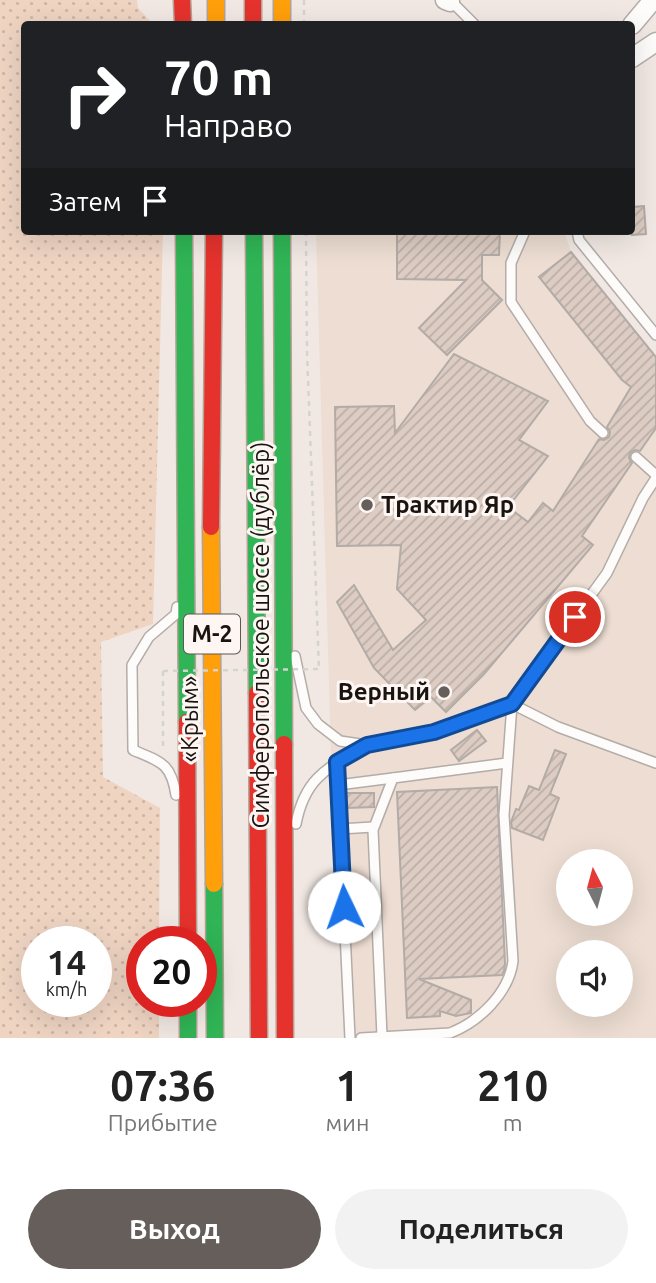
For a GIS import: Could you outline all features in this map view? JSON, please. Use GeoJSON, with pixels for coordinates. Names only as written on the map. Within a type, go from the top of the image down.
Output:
{"type":"FeatureCollection","features":[{"type":"Feature","properties":{"kind":"main road"},"geometry":{"type":"LineString","coordinates":[[183,0],[183,21]]}},
{"type":"Feature","properties":{"kind":"main road"},"geometry":{"type":"LineString","coordinates":[[216,0],[216,21]]}},
{"type":"Feature","properties":{"kind":"main road"},"geometry":{"type":"LineString","coordinates":[[253,0],[253,21]]}},
{"type":"Feature","properties":{"kind":"main road"},"geometry":{"type":"LineString","coordinates":[[282,0],[282,21]]}},
{"type":"Feature","properties":{"kind":"main road"},"geometry":{"type":"LineString","coordinates":[[184,235],[188,926]]}},
{"type":"Feature","properties":{"kind":"main road","name":"«Крым»"},"geometry":{"type":"LineString","coordinates":[[214,235],[211,471],[215,1038]]}},
{"type":"Feature","properties":{"kind":"main road","name":"М-2"},"geometry":{"type":"LineString","coordinates":[[254,235],[259,1038]]}},
{"type":"Feature","properties":{"kind":"main road","name":"Симферопольское шоссе (дублёр)"},"geometry":{"type":"LineString","coordinates":[[282,235],[285,1038]]}},
{"type":"Feature","properties":{"kind":"main road"},"geometry":{"type":"LineString","coordinates":[[188,1017],[188,1038]]}},
{"type":"Feature","properties":{"kind":"street"},"geometry":{"type":"LineString","coordinates":[[635,21],[653,0]]}},
{"type":"Feature","properties":{"kind":"street"},"geometry":{"type":"LineString","coordinates":[[635,56],[656,42]]}},
{"type":"Feature","properties":{"kind":"lane"},"geometry":{"type":"LineString","coordinates":[[448,1],[471,21]]}},
{"type":"Feature","properties":{"kind":"lane"},"geometry":{"type":"LineString","coordinates":[[523,235],[511,263],[511,302],[590,421],[603,433]]}},
{"type":"Feature","properties":{"kind":"lane"},"geometry":{"type":"LineString","coordinates":[[578,235],[579,240],[656,335]]}},
{"type":"Feature","properties":{"kind":"lane"},"geometry":{"type":"LineString","coordinates":[[361,1038],[450,1033],[483,1013],[509,979],[513,961],[504,821],[512,704],[607,573],[656,477],[636,457]]}},
{"type":"Feature","properties":{"kind":"lane"},"geometry":{"type":"LineString","coordinates":[[186,522],[176,614],[149,637],[132,666],[133,750],[163,765],[173,775],[188,872]]}},
{"type":"Feature","properties":{"kind":"lane"},"geometry":{"type":"LineString","coordinates":[[283,596],[306,708],[317,724],[340,741],[367,745]]}},
{"type":"Feature","properties":{"kind":"lane"},"geometry":{"type":"LineString","coordinates":[[284,884],[300,803],[314,779],[367,745],[434,732],[512,704],[558,727],[656,763]]}},
{"type":"Feature","properties":{"kind":"lane"},"geometry":{"type":"LineString","coordinates":[[337,762],[350,1038]]}},
{"type":"Feature","properties":{"kind":"lane"},"geometry":{"type":"LineString","coordinates":[[338,785],[507,763]]}},
{"type":"Feature","properties":{"kind":"lane"},"geometry":{"type":"LineString","coordinates":[[382,1037],[373,827],[393,778]]}},
{"type":"Feature","properties":{"kind":"lane"},"geometry":{"type":"LineString","coordinates":[[340,829],[373,827]]}},
{"type":"Feature","properties":{"kind":"path"},"geometry":{"type":"LineString","coordinates":[[304,0],[304,21]]}},
{"type":"Feature","properties":{"kind":"path"},"geometry":{"type":"LineString","coordinates":[[163,765],[163,671],[319,668],[307,352],[306,235]]}},
{"type":"Feature","properties":{"kind":"shaded area"},"geometry":{"type":"Polygon","coordinates":[[[0,0],[137,0],[138,8],[150,21],[21,21],[21,235],[163,235],[153,624],[101,642],[103,777],[160,808],[159,926],[126,926],[126,1017],[159,1017],[159,1038],[0,1038],[0,0]]]}},
{"type":"Feature","properties":{"kind":"shaded area"},"geometry":{"type":"Polygon","coordinates":[[[316,235],[565,235],[571,252],[656,357],[656,1038],[344,1038],[332,790],[316,235]]]}},
{"type":"Feature","properties":{"kind":"building"},"geometry":{"type":"Polygon","coordinates":[[[644,206],[646,234],[635,235],[635,207],[644,206]]]}},
{"type":"Feature","properties":{"kind":"building"},"geometry":{"type":"Polygon","coordinates":[[[397,235],[500,235],[499,255],[482,255],[482,280],[502,300],[447,355],[419,328],[466,280],[397,279],[397,235]]]}},
{"type":"Feature","properties":{"kind":"building"},"geometry":{"type":"Polygon","coordinates":[[[571,252],[656,357],[656,428],[640,451],[630,453],[632,463],[582,536],[593,545],[484,674],[446,712],[431,697],[415,710],[374,668],[337,602],[354,585],[393,650],[426,620],[397,589],[401,545],[337,546],[335,407],[394,406],[395,433],[454,354],[548,401],[519,440],[548,456],[508,507],[528,522],[543,503],[553,511],[599,439],[609,437],[607,427],[631,387],[622,380],[539,277],[571,252]]]}},
{"type":"Feature","properties":{"kind":"building"},"geometry":{"type":"Polygon","coordinates":[[[477,730],[486,741],[459,761],[451,750],[477,730]]]}},
{"type":"Feature","properties":{"kind":"building"},"geometry":{"type":"Polygon","coordinates":[[[555,750],[566,754],[550,794],[559,798],[543,840],[512,828],[511,822],[529,786],[539,790],[555,750]]]}},
{"type":"Feature","properties":{"kind":"building"},"geometry":{"type":"Polygon","coordinates":[[[497,787],[504,971],[502,975],[419,979],[471,1000],[471,1013],[456,1016],[440,1011],[440,1016],[407,1018],[397,792],[497,787]]]}},
{"type":"Feature","properties":{"kind":"building"},"geometry":{"type":"Polygon","coordinates":[[[345,793],[374,793],[374,807],[346,808],[345,793]]]}},
{"type":"Feature","properties":{"kind":"traffic: fast"},"geometry":{"type":"LineString","coordinates":[[184,235],[187,722]]}},
{"type":"Feature","properties":{"kind":"traffic: fast"},"geometry":{"type":"LineString","coordinates":[[254,235],[257,693]]}},
{"type":"Feature","properties":{"kind":"traffic: fast"},"geometry":{"type":"LineString","coordinates":[[282,235],[284,744]]}},
{"type":"Feature","properties":{"kind":"traffic: fast"},"geometry":{"type":"LineString","coordinates":[[214,884],[215,1038]]}},
{"type":"Feature","properties":{"kind":"traffic: fast"},"geometry":{"type":"LineString","coordinates":[[188,1017],[188,1038]]}},
{"type":"Feature","properties":{"kind":"traffic: slow"},"geometry":{"type":"LineString","coordinates":[[216,0],[216,21]]}},
{"type":"Feature","properties":{"kind":"traffic: slow"},"geometry":{"type":"LineString","coordinates":[[282,0],[282,21]]}},
{"type":"Feature","properties":{"kind":"traffic: slow"},"geometry":{"type":"LineString","coordinates":[[211,527],[214,884]]}},
{"type":"Feature","properties":{"kind":"traffic: jam"},"geometry":{"type":"LineString","coordinates":[[182,0],[183,21]]}},
{"type":"Feature","properties":{"kind":"traffic: jam"},"geometry":{"type":"LineString","coordinates":[[253,0],[253,21]]}},
{"type":"Feature","properties":{"kind":"traffic: jam"},"geometry":{"type":"LineString","coordinates":[[211,527],[214,235]]}},
{"type":"Feature","properties":{"kind":"traffic: jam"},"geometry":{"type":"LineString","coordinates":[[257,693],[259,1038]]}},
{"type":"Feature","properties":{"kind":"traffic: jam"},"geometry":{"type":"LineString","coordinates":[[187,722],[188,926]]}},
{"type":"Feature","properties":{"kind":"traffic: jam"},"geometry":{"type":"LineString","coordinates":[[284,744],[285,1038]]}},
{"type":"Feature","properties":{"kind":"place","name":"Трактир Яр"},"geometry":{"type":"Point","coordinates":[367,505]}},
{"type":"Feature","properties":{"kind":"place","name":"Верный"},"geometry":{"type":"Point","coordinates":[444,692]}},
{"type":"Feature","properties":{"kind":"route"},"geometry":{"type":"LineString","coordinates":[[344,907],[337,762],[367,745],[434,732],[512,704],[575,617]]}}]}
